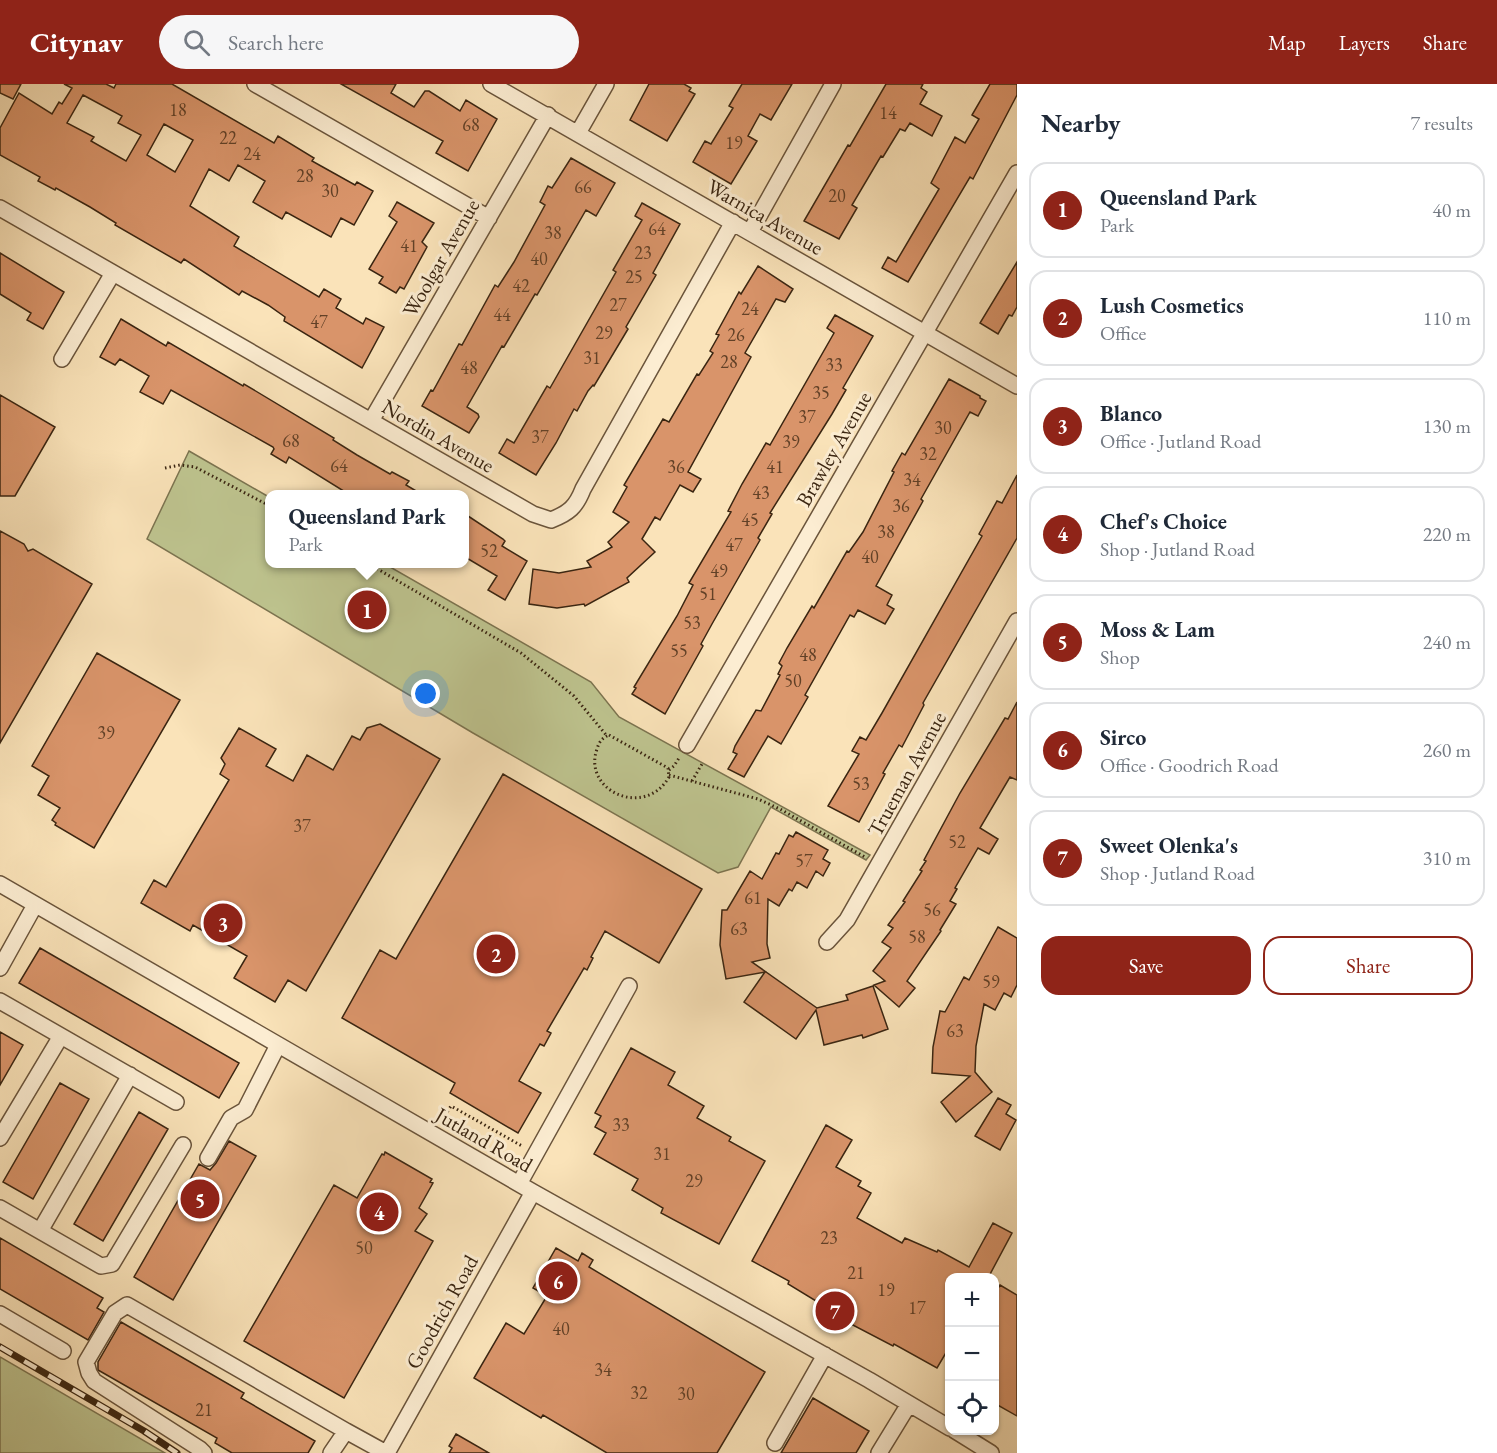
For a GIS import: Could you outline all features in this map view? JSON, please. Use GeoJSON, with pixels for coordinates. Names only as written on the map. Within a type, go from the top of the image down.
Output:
{"type":"FeatureCollection","features":[{"type":"Feature","properties":{"kind":"street"},"geometry":{"type":"LineString","coordinates":[[255,84],[489,218]]}},
{"type":"Feature","properties":{"kind":"street","name":"Warnica Avenue"},"geometry":{"type":"LineString","coordinates":[[491,84],[1017,386]]}},
{"type":"Feature","properties":{"kind":"street"},"geometry":{"type":"LineString","coordinates":[[578,133],[606,84]]}},
{"type":"Feature","properties":{"kind":"street"},"geometry":{"type":"LineString","coordinates":[[750,232],[833,84]]}},
{"type":"Feature","properties":{"kind":"street","name":"Woolgar Avenue"},"geometry":{"type":"LineString","coordinates":[[372,421],[548,115]]}},
{"type":"Feature","properties":{"kind":"street","name":"Brawley Avenue"},"geometry":{"type":"LineString","coordinates":[[687,745],[1017,173]]}},
{"type":"Feature","properties":{"kind":"street","name":"Nordin Avenue"},"geometry":{"type":"LineString","coordinates":[[0,208],[540,518],[551,520],[567,513],[577,503],[733,222]]}},
{"type":"Feature","properties":{"kind":"street"},"geometry":{"type":"LineString","coordinates":[[62,359],[113,273]]}},
{"type":"Feature","properties":{"kind":"street","name":"Trueman Avenue"},"geometry":{"type":"LineString","coordinates":[[827,942],[847,920],[1017,621]]}},
{"type":"Feature","properties":{"kind":"street","name":"Jutland Road"},"geometry":{"type":"LineString","coordinates":[[0,884],[519,1184],[825,1355],[945,1425]]}},
{"type":"Feature","properties":{"kind":"street"},"geometry":{"type":"LineString","coordinates":[[0,968],[35,905]]}},
{"type":"Feature","properties":{"kind":"street"},"geometry":{"type":"LineString","coordinates":[[519,1184],[629,986]]}},
{"type":"Feature","properties":{"kind":"street"},"geometry":{"type":"LineString","coordinates":[[0,1001],[176,1101]]}},
{"type":"Feature","properties":{"kind":"street"},"geometry":{"type":"LineString","coordinates":[[0,1138],[61,1036]]}},
{"type":"Feature","properties":{"kind":"street"},"geometry":{"type":"LineString","coordinates":[[208,1158],[231,1118],[245,1110],[278,1045]]}},
{"type":"Feature","properties":{"kind":"street"},"geometry":{"type":"LineString","coordinates":[[40,1231],[130,1075]]}},
{"type":"Feature","properties":{"kind":"street"},"geometry":{"type":"LineString","coordinates":[[0,1208],[101,1266],[112,1264],[183,1145]]}},
{"type":"Feature","properties":{"kind":"street","name":"Goodrich Road"},"geometry":{"type":"LineString","coordinates":[[386,1453],[533,1192]]}},
{"type":"Feature","properties":{"kind":"street"},"geometry":{"type":"LineString","coordinates":[[204,1453],[93,1381],[88,1373],[86,1362],[115,1313],[127,1305],[386,1453]]}},
{"type":"Feature","properties":{"kind":"street"},"geometry":{"type":"LineString","coordinates":[[0,1314],[63,1351]]}},
{"type":"Feature","properties":{"kind":"street"},"geometry":{"type":"LineString","coordinates":[[775,1443],[825,1355]]}},
{"type":"Feature","properties":{"kind":"street"},"geometry":{"type":"LineString","coordinates":[[879,1453],[909,1404]]}},
{"type":"Feature","properties":{"kind":"street"},"geometry":{"type":"LineString","coordinates":[[331,1453],[346,1431]]}},
{"type":"Feature","properties":{"kind":"street"},"geometry":{"type":"LineString","coordinates":[[961,1435],[991,1453]]}},
{"type":"Feature","properties":{"kind":"path"},"geometry":{"type":"LineString","coordinates":[[165,468],[180,465],[195,466],[265,503]]}},
{"type":"Feature","properties":{"kind":"path"},"geometry":{"type":"LineString","coordinates":[[376,568],[521,653],[574,696],[607,736],[612,736],[668,768],[669,775],[661,788],[649,796],[631,799],[607,787],[598,775],[595,760],[599,744],[607,736]]}},
{"type":"Feature","properties":{"kind":"path"},"geometry":{"type":"LineString","coordinates":[[692,781],[702,764]]}},
{"type":"Feature","properties":{"kind":"path"},"geometry":{"type":"LineString","coordinates":[[669,775],[758,799],[879,865]]}},
{"type":"Feature","properties":{"kind":"path"},"geometry":{"type":"LineString","coordinates":[[433,1134],[451,1106],[536,1154]]}},
{"type":"Feature","properties":{"kind":"green space"},"geometry":{"type":"Polygon","coordinates":[[[189,451],[265,495],[265,568],[392,568],[591,682],[619,717],[870,855],[866,860],[771,807],[738,867],[718,873],[473,733],[147,539],[189,451]]]}},
{"type":"Feature","properties":{"kind":"green space"},"geometry":{"type":"Polygon","coordinates":[[[0,1357],[165,1453],[0,1453],[0,1357]]]}},
{"type":"Feature","properties":{"kind":"building"},"geometry":{"type":"Polygon","coordinates":[[[0,84],[21,84],[13,99],[0,93],[0,84]]]}},
{"type":"Feature","properties":{"kind":"building"},"geometry":{"type":"Polygon","coordinates":[[[64,84],[106,84],[114,88],[116,84],[172,84],[274,143],[278,136],[314,158],[312,161],[355,185],[357,182],[373,191],[354,225],[341,218],[331,237],[286,212],[282,219],[253,202],[265,181],[238,165],[229,181],[209,169],[190,206],[239,237],[234,246],[319,297],[324,289],[341,299],[336,308],[363,324],[366,318],[384,327],[362,368],[284,321],[285,317],[268,305],[242,291],[239,295],[184,259],[181,263],[115,225],[116,223],[90,207],[38,181],[40,177],[0,155],[0,128],[19,93],[52,114],[59,102],[62,104],[72,88],[64,84]],[[83,95],[67,123],[94,137],[91,141],[126,161],[141,135],[118,123],[122,116],[83,95]],[[164,124],[147,155],[175,172],[193,140],[164,124]]]}},
{"type":"Feature","properties":{"kind":"building"},"geometry":{"type":"Polygon","coordinates":[[[341,84],[396,84],[391,93],[414,107],[425,91],[429,91],[460,111],[466,100],[497,119],[468,171],[436,153],[443,141],[341,84]]]}},
{"type":"Feature","properties":{"kind":"building"},"geometry":{"type":"Polygon","coordinates":[[[649,84],[684,84],[691,88],[689,91],[695,94],[667,141],[630,120],[649,84]]]}},
{"type":"Feature","properties":{"kind":"building"},"geometry":{"type":"Polygon","coordinates":[[[742,84],[792,84],[771,120],[760,114],[748,136],[757,141],[731,184],[693,162],[705,141],[711,144],[733,108],[729,106],[742,84]]]}},
{"type":"Feature","properties":{"kind":"building"},"geometry":{"type":"Polygon","coordinates":[[[886,84],[923,84],[921,88],[927,92],[920,104],[942,116],[932,136],[910,123],[905,131],[900,129],[852,205],[857,208],[839,239],[804,221],[886,84]]]}},
{"type":"Feature","properties":{"kind":"building"},"geometry":{"type":"Polygon","coordinates":[[[990,84],[1017,84],[1017,95],[973,179],[970,177],[908,282],[882,268],[888,257],[896,262],[939,189],[931,183],[955,137],[965,143],[979,119],[972,115],[990,84]]]}},
{"type":"Feature","properties":{"kind":"building"},"geometry":{"type":"Polygon","coordinates":[[[571,158],[615,183],[596,216],[586,210],[537,295],[535,294],[504,347],[502,346],[467,407],[479,417],[469,433],[422,406],[459,344],[462,345],[495,285],[498,287],[514,262],[545,205],[540,202],[548,186],[552,188],[571,158]]]}},
{"type":"Feature","properties":{"kind":"building"},"geometry":{"type":"Polygon","coordinates":[[[397,202],[434,223],[422,242],[427,247],[404,289],[400,287],[396,293],[379,283],[383,277],[369,269],[397,222],[389,216],[397,202]]]}},
{"type":"Feature","properties":{"kind":"building"},"geometry":{"type":"Polygon","coordinates":[[[642,203],[680,224],[653,273],[656,275],[626,327],[628,329],[594,386],[588,391],[577,411],[574,409],[536,475],[499,453],[507,439],[514,443],[547,386],[550,388],[616,272],[613,270],[642,220],[635,216],[642,203]]]}},
{"type":"Feature","properties":{"kind":"building"},"geometry":{"type":"Polygon","coordinates":[[[0,253],[64,292],[43,329],[27,320],[31,313],[0,294],[0,253]]]}},
{"type":"Feature","properties":{"kind":"building"},"geometry":{"type":"Polygon","coordinates":[[[1017,262],[1017,307],[1012,316],[1009,315],[998,334],[980,323],[1017,262]]]}},
{"type":"Feature","properties":{"kind":"building"},"geometry":{"type":"Polygon","coordinates":[[[758,266],[793,289],[785,302],[776,299],[745,353],[751,357],[688,472],[701,479],[693,492],[680,485],[660,520],[655,517],[642,539],[655,552],[627,578],[629,582],[585,606],[584,604],[557,608],[529,604],[533,569],[559,573],[591,567],[587,561],[612,547],[608,542],[629,522],[613,512],[627,487],[624,485],[663,419],[669,422],[697,374],[699,375],[713,353],[710,351],[719,335],[716,334],[739,292],[741,294],[758,266]]]}},
{"type":"Feature","properties":{"kind":"building"},"geometry":{"type":"Polygon","coordinates":[[[835,315],[873,336],[843,388],[846,390],[770,513],[772,514],[758,538],[760,540],[701,644],[703,646],[665,714],[632,694],[636,688],[634,687],[677,616],[693,585],[689,583],[731,512],[728,511],[742,484],[766,443],[770,445],[834,333],[827,328],[835,315]]]}},
{"type":"Feature","properties":{"kind":"building"},"geometry":{"type":"Polygon","coordinates":[[[121,319],[166,346],[168,342],[243,386],[244,384],[334,438],[333,440],[357,455],[390,474],[392,472],[409,481],[406,485],[414,490],[342,490],[289,457],[286,463],[271,454],[273,447],[171,390],[163,404],[140,392],[149,376],[120,359],[115,365],[100,357],[121,319]]]}},
{"type":"Feature","properties":{"kind":"building"},"geometry":{"type":"Polygon","coordinates":[[[949,379],[986,401],[978,416],[970,412],[876,586],[892,595],[887,605],[894,609],[885,624],[858,610],[854,617],[850,615],[805,695],[808,697],[781,744],[768,736],[744,777],[728,769],[737,754],[733,752],[735,746],[756,710],[761,711],[780,675],[778,674],[782,666],[779,663],[787,648],[812,606],[814,608],[847,551],[849,552],[863,532],[902,453],[905,455],[949,379]]]}},
{"type":"Feature","properties":{"kind":"building"},"geometry":{"type":"Polygon","coordinates":[[[0,395],[55,427],[15,496],[0,496],[0,395]]]}},
{"type":"Feature","properties":{"kind":"building"},"geometry":{"type":"Polygon","coordinates":[[[1017,475],[1017,538],[923,703],[902,747],[899,745],[883,773],[885,774],[859,822],[828,806],[859,754],[852,751],[860,737],[866,740],[982,536],[979,534],[997,501],[1002,503],[1017,475]]]}},
{"type":"Feature","properties":{"kind":"building"},"geometry":{"type":"Polygon","coordinates":[[[469,517],[503,539],[505,541],[502,546],[527,561],[505,600],[488,590],[497,576],[469,559],[469,517]]]}},
{"type":"Feature","properties":{"kind":"building"},"geometry":{"type":"Polygon","coordinates":[[[0,531],[24,544],[28,551],[33,549],[92,584],[0,743],[0,531]]]}},
{"type":"Feature","properties":{"kind":"building"},"geometry":{"type":"Polygon","coordinates":[[[97,653],[180,700],[94,848],[55,825],[56,823],[52,820],[60,808],[38,795],[49,776],[32,766],[97,653]]]}},
{"type":"Feature","properties":{"kind":"building"},"geometry":{"type":"Polygon","coordinates":[[[1017,702],[1017,780],[1010,777],[980,828],[998,839],[989,854],[978,848],[955,888],[957,889],[950,901],[956,904],[941,931],[907,981],[915,988],[899,1007],[874,985],[885,981],[873,971],[891,948],[882,942],[893,928],[888,925],[905,902],[903,901],[922,871],[920,870],[926,861],[924,860],[960,793],[1017,702]]]}},
{"type":"Feature","properties":{"kind":"building"},"geometry":{"type":"Polygon","coordinates":[[[380,724],[440,759],[306,991],[288,980],[275,1002],[234,978],[247,956],[193,925],[190,931],[141,903],[154,880],[166,887],[229,780],[220,774],[225,764],[221,758],[239,728],[276,749],[266,766],[293,781],[307,755],[333,770],[352,736],[360,740],[367,728],[380,724]]]}},
{"type":"Feature","properties":{"kind":"building"},"geometry":{"type":"Polygon","coordinates":[[[503,774],[702,889],[659,963],[605,931],[591,957],[593,958],[587,970],[584,968],[547,1031],[551,1033],[544,1046],[540,1044],[519,1081],[541,1093],[518,1133],[450,1093],[455,1083],[342,1018],[380,950],[396,959],[503,774]]]}},
{"type":"Feature","properties":{"kind":"building"},"geometry":{"type":"Polygon","coordinates":[[[796,832],[828,850],[823,859],[830,863],[823,876],[816,871],[807,888],[797,882],[792,891],[789,889],[779,906],[768,899],[767,944],[770,958],[752,962],[817,1008],[848,1000],[846,995],[873,986],[888,1029],[863,1038],[862,1035],[824,1045],[816,1010],[796,1039],[744,1002],[765,972],[726,979],[720,945],[722,910],[727,910],[750,871],[762,879],[789,835],[793,837],[796,832]]]}},
{"type":"Feature","properties":{"kind":"building"},"geometry":{"type":"Polygon","coordinates":[[[998,927],[1017,938],[1017,985],[1011,997],[1004,993],[995,1010],[984,1004],[976,1046],[975,1072],[992,1092],[956,1122],[941,1102],[970,1076],[932,1073],[933,1047],[940,1011],[945,1012],[964,977],[969,980],[998,927]]]}},
{"type":"Feature","properties":{"kind":"building"},"geometry":{"type":"Polygon","coordinates":[[[40,948],[239,1063],[219,1098],[19,983],[40,948]]]}},
{"type":"Feature","properties":{"kind":"building"},"geometry":{"type":"Polygon","coordinates":[[[0,1032],[23,1045],[0,1085],[0,1032]]]}},
{"type":"Feature","properties":{"kind":"building"},"geometry":{"type":"Polygon","coordinates":[[[631,1048],[675,1072],[668,1085],[704,1106],[697,1118],[731,1137],[729,1141],[765,1161],[719,1244],[661,1213],[663,1208],[632,1190],[638,1179],[594,1154],[606,1133],[595,1127],[601,1116],[595,1113],[631,1048]]]}},
{"type":"Feature","properties":{"kind":"building"},"geometry":{"type":"Polygon","coordinates":[[[60,1083],[89,1099],[33,1199],[3,1182],[60,1083]]]}},
{"type":"Feature","properties":{"kind":"building"},"geometry":{"type":"Polygon","coordinates":[[[998,1098],[1011,1105],[1006,1114],[1016,1120],[1000,1150],[975,1136],[998,1098]]]}},
{"type":"Feature","properties":{"kind":"building"},"geometry":{"type":"Polygon","coordinates":[[[139,1112],[168,1129],[103,1241],[74,1224],[139,1112]]]}},
{"type":"Feature","properties":{"kind":"building"},"geometry":{"type":"Polygon","coordinates":[[[826,1125],[852,1140],[836,1167],[861,1181],[858,1186],[871,1193],[857,1218],[902,1243],[905,1238],[937,1252],[938,1250],[969,1267],[993,1223],[1012,1233],[991,1273],[945,1273],[945,1354],[937,1368],[824,1310],[826,1307],[788,1284],[789,1281],[752,1261],[826,1125]]]}},
{"type":"Feature","properties":{"kind":"building"},"geometry":{"type":"Polygon","coordinates":[[[229,1141],[256,1156],[173,1300],[134,1277],[199,1164],[210,1170],[229,1141]]]}},
{"type":"Feature","properties":{"kind":"building"},"geometry":{"type":"Polygon","coordinates":[[[385,1152],[432,1179],[430,1182],[433,1183],[419,1208],[427,1214],[415,1231],[433,1241],[344,1398],[244,1341],[334,1185],[357,1198],[385,1152]]]}},
{"type":"Feature","properties":{"kind":"building"},"geometry":{"type":"Polygon","coordinates":[[[0,1238],[103,1298],[97,1308],[104,1312],[88,1340],[0,1289],[0,1238]]]}},
{"type":"Feature","properties":{"kind":"building"},"geometry":{"type":"Polygon","coordinates":[[[556,1248],[578,1261],[582,1253],[593,1260],[589,1267],[765,1372],[717,1453],[607,1453],[543,1415],[541,1418],[474,1378],[506,1323],[524,1334],[547,1296],[533,1288],[556,1248]]]}},
{"type":"Feature","properties":{"kind":"building"},"geometry":{"type":"Polygon","coordinates":[[[1000,1285],[1017,1295],[1017,1416],[999,1406],[1000,1285]]]}},
{"type":"Feature","properties":{"kind":"building"},"geometry":{"type":"Polygon","coordinates":[[[121,1322],[244,1393],[241,1398],[315,1441],[308,1453],[232,1453],[215,1443],[217,1438],[98,1370],[98,1362],[121,1322]]]}},
{"type":"Feature","properties":{"kind":"building"},"geometry":{"type":"Polygon","coordinates":[[[813,1398],[869,1431],[856,1453],[781,1453],[813,1398]]]}},
{"type":"Feature","properties":{"kind":"building"},"geometry":{"type":"Polygon","coordinates":[[[456,1434],[489,1453],[449,1453],[452,1448],[449,1446],[456,1434]]]}},
{"type":"Feature","properties":{"kind":"railway"},"geometry":{"type":"LineString","coordinates":[[0,1347],[144,1431],[177,1453]]}},
{"type":"Feature","properties":{"kind":"place","name":"Queensland Park"},"geometry":{"type":"Point","coordinates":[367,610]}},
{"type":"Feature","properties":{"kind":"place","name":"Blanco"},"geometry":{"type":"Point","coordinates":[223,923]}},
{"type":"Feature","properties":{"kind":"place","name":"Lush Cosmetics"},"geometry":{"type":"Point","coordinates":[496,954]}},
{"type":"Feature","properties":{"kind":"place","name":"Moss & Lam"},"geometry":{"type":"Point","coordinates":[200,1199]}},
{"type":"Feature","properties":{"kind":"place","name":"Chef's Choice"},"geometry":{"type":"Point","coordinates":[379,1212]}},
{"type":"Feature","properties":{"kind":"place","name":"Sirco"},"geometry":{"type":"Point","coordinates":[558,1281]}},
{"type":"Feature","properties":{"kind":"place","name":"Sweet Olenka's"},"geometry":{"type":"Point","coordinates":[835,1311]}}]}
